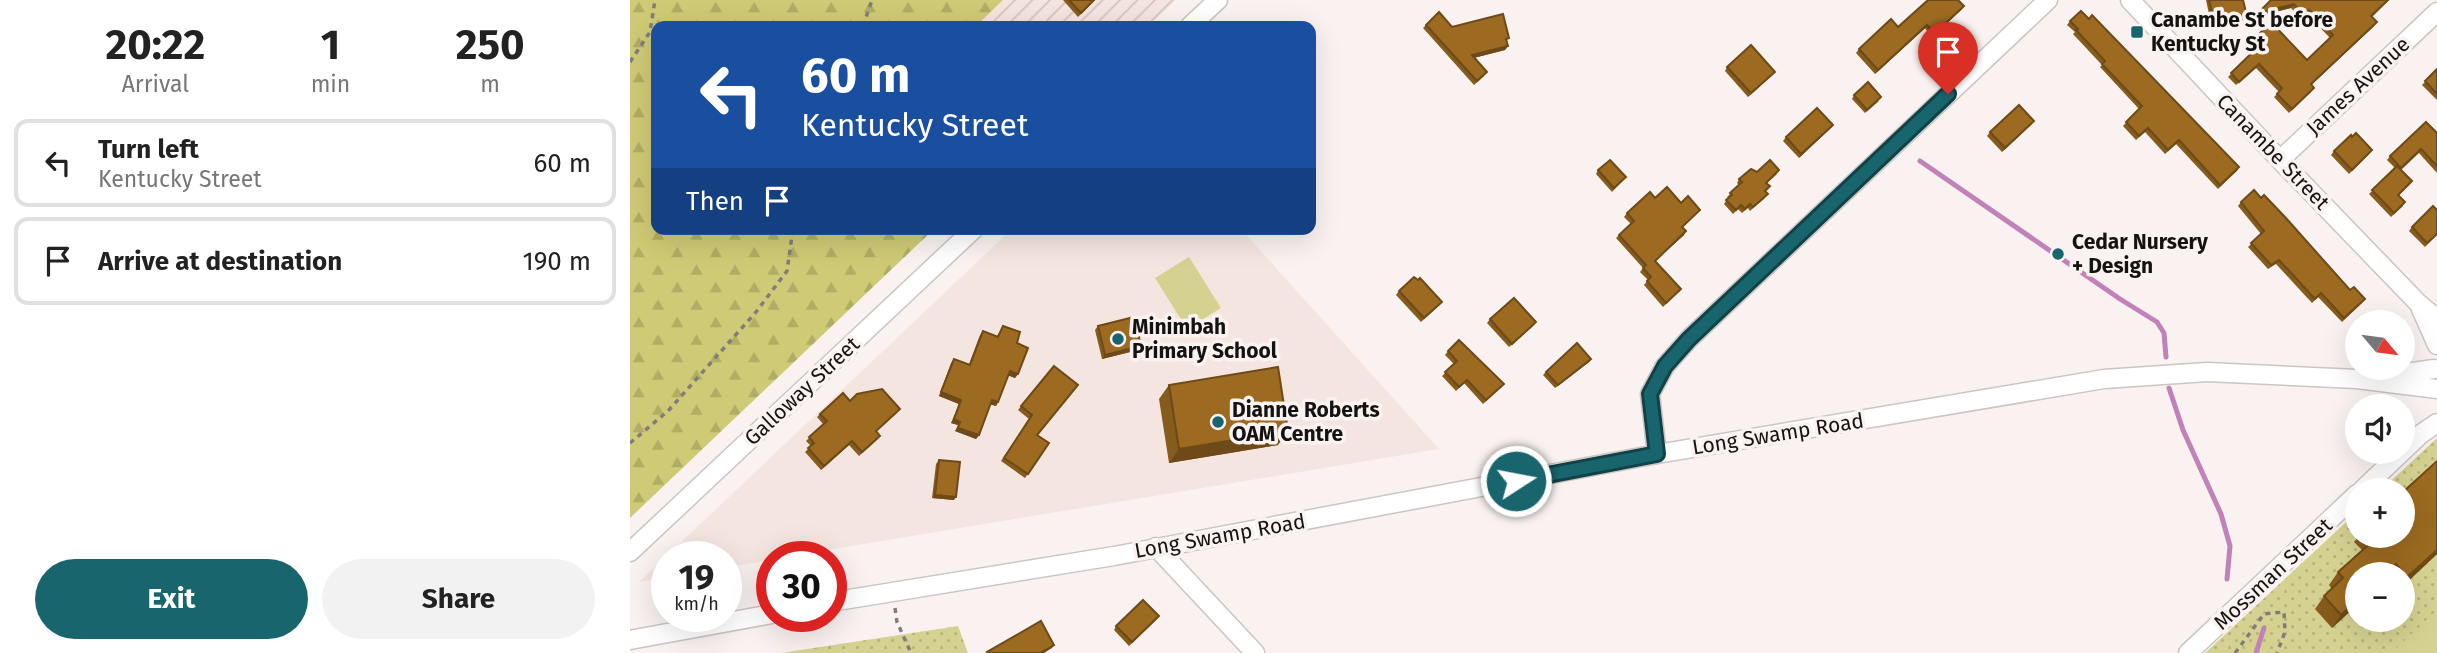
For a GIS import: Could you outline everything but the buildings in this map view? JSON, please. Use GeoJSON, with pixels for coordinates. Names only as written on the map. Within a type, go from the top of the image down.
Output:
{"type":"FeatureCollection","features":[{"type":"Feature","properties":{"kind":"street"},"geometry":{"type":"LineString","coordinates":[[1195,21],[1218,0]]}},
{"type":"Feature","properties":{"kind":"street"},"geometry":{"type":"LineString","coordinates":[[1657,454],[1650,394],[1665,366],[1689,339],[2048,0]]}},
{"type":"Feature","properties":{"kind":"street","name":"Canambe Street"},"geometry":{"type":"LineString","coordinates":[[2130,0],[2280,160],[2418,303],[2437,319]]}},
{"type":"Feature","properties":{"kind":"street","name":"James Avenue"},"geometry":{"type":"LineString","coordinates":[[2280,160],[2437,12]]}},
{"type":"Feature","properties":{"kind":"street","name":"Galloway Street"},"geometry":{"type":"LineString","coordinates":[[630,552],[968,235]]}},
{"type":"Feature","properties":{"kind":"street","name":"Canambe Street"},"geometry":{"type":"LineString","coordinates":[[2418,303],[2437,345]]}},
{"type":"Feature","properties":{"kind":"street","name":"Long Swamp Road"},"geometry":{"type":"LineString","coordinates":[[2415,373],[2436,371]]}},
{"type":"Feature","properties":{"kind":"street","name":"Long Swamp Road"},"geometry":{"type":"LineString","coordinates":[[847,599],[1114,556],[1657,454],[2104,379],[2207,372],[2345,378]]}},
{"type":"Feature","properties":{"kind":"street","name":"Long Swamp Road"},"geometry":{"type":"LineString","coordinates":[[2365,380],[2437,389]]}},
{"type":"Feature","properties":{"kind":"street"},"geometry":{"type":"LineString","coordinates":[[2375,478],[2421,434],[2437,414]]}},
{"type":"Feature","properties":{"kind":"street"},"geometry":{"type":"LineString","coordinates":[[2421,434],[2437,423]]}},
{"type":"Feature","properties":{"kind":"street","name":"Mossman Street"},"geometry":{"type":"LineString","coordinates":[[2188,653],[2345,505]]}},
{"type":"Feature","properties":{"kind":"street"},"geometry":{"type":"LineString","coordinates":[[1156,547],[1255,653]]}},
{"type":"Feature","properties":{"kind":"street"},"geometry":{"type":"LineString","coordinates":[[630,640],[756,617]]}},
{"type":"Feature","properties":{"kind":"path"},"geometry":{"type":"LineString","coordinates":[[652,21],[655,0]]}},
{"type":"Feature","properties":{"kind":"path"},"geometry":{"type":"LineString","coordinates":[[865,21],[872,0]]}},
{"type":"Feature","properties":{"kind":"path"},"geometry":{"type":"LineString","coordinates":[[630,62],[650,32],[651,26]]}},
{"type":"Feature","properties":{"kind":"path"},"geometry":{"type":"LineString","coordinates":[[630,443],[668,411],[756,312],[787,271],[792,235]]}},
{"type":"Feature","properties":{"kind":"path"},"geometry":{"type":"LineString","coordinates":[[893,592],[897,622],[911,653]]}},
{"type":"Feature","properties":{"kind":"path"},"geometry":{"type":"LineString","coordinates":[[2235,653],[2263,614],[2284,612],[2285,632],[2277,653]]}},
{"type":"Feature","properties":{"kind":"shaded area"},"geometry":{"type":"Polygon","coordinates":[[[1003,0],[1176,0],[1153,21],[980,21],[1003,0]]]}},
{"type":"Feature","properties":{"kind":"shaded area","name":"Minimbah Primary School"},"geometry":{"type":"Polygon","coordinates":[[[1006,235],[1246,235],[1439,449],[847,547],[847,541],[756,541],[756,562],[742,565],[742,541],[682,541],[1006,235]]]}},
{"type":"Feature","properties":{"kind":"shaded area"},"geometry":{"type":"Polygon","coordinates":[[[1189,257],[1221,308],[1187,329],[1155,278],[1189,257]]]}},
{"type":"Feature","properties":{"kind":"shaded area"},"geometry":{"type":"Polygon","coordinates":[[[2437,438],[2437,653],[2205,653],[2345,523],[2345,548],[2415,548],[2415,478],[2394,478],[2409,464],[2415,464],[2415,458],[2437,438]]]}},
{"type":"Feature","properties":{"kind":"shaded area","name":"Minimbah Primary School"},"geometry":{"type":"Polygon","coordinates":[[[651,571],[651,580],[639,582],[651,571]]]}},
{"type":"Feature","properties":{"kind":"shaded area"},"geometry":{"type":"Polygon","coordinates":[[[2437,610],[2437,653],[2391,653],[2415,632],[2437,610]]]}},
{"type":"Feature","properties":{"kind":"shaded area"},"geometry":{"type":"Polygon","coordinates":[[[958,626],[968,653],[781,653],[958,626]]]}},
{"type":"Feature","properties":{"kind":"green space"},"geometry":{"type":"Polygon","coordinates":[[[630,0],[1003,0],[981,21],[651,21],[651,235],[928,235],[630,518],[630,0]]]}},
{"type":"Feature","properties":{"kind":"waterway"},"geometry":{"type":"LineString","coordinates":[[1920,161],[2157,322],[2164,333],[2166,357]]}},
{"type":"Feature","properties":{"kind":"waterway"},"geometry":{"type":"LineString","coordinates":[[2169,388],[2183,430],[2221,514],[2230,546],[2227,579]]}},
{"type":"Feature","properties":{"kind":"waterway"},"geometry":{"type":"LineString","coordinates":[[2256,653],[2264,628]]}},
{"type":"Feature","properties":{"kind":"place","name":"Canambe St before Kentucky St"},"geometry":{"type":"Point","coordinates":[2137,32]}},
{"type":"Feature","properties":{"kind":"place","name":"Cedar Nursery + Design"},"geometry":{"type":"Point","coordinates":[2058,254]}},
{"type":"Feature","properties":{"kind":"place","name":"Minimbah Primary School"},"geometry":{"type":"Point","coordinates":[1118,339]}},
{"type":"Feature","properties":{"kind":"place","name":"Dianne Roberts OAM Centre"},"geometry":{"type":"Point","coordinates":[1218,422]}},
{"type":"Feature","properties":{"kind":"route"},"geometry":{"type":"LineString","coordinates":[[1516,481],[1657,454],[1650,394],[1665,366],[1689,339],[1948,94]]}}]}
